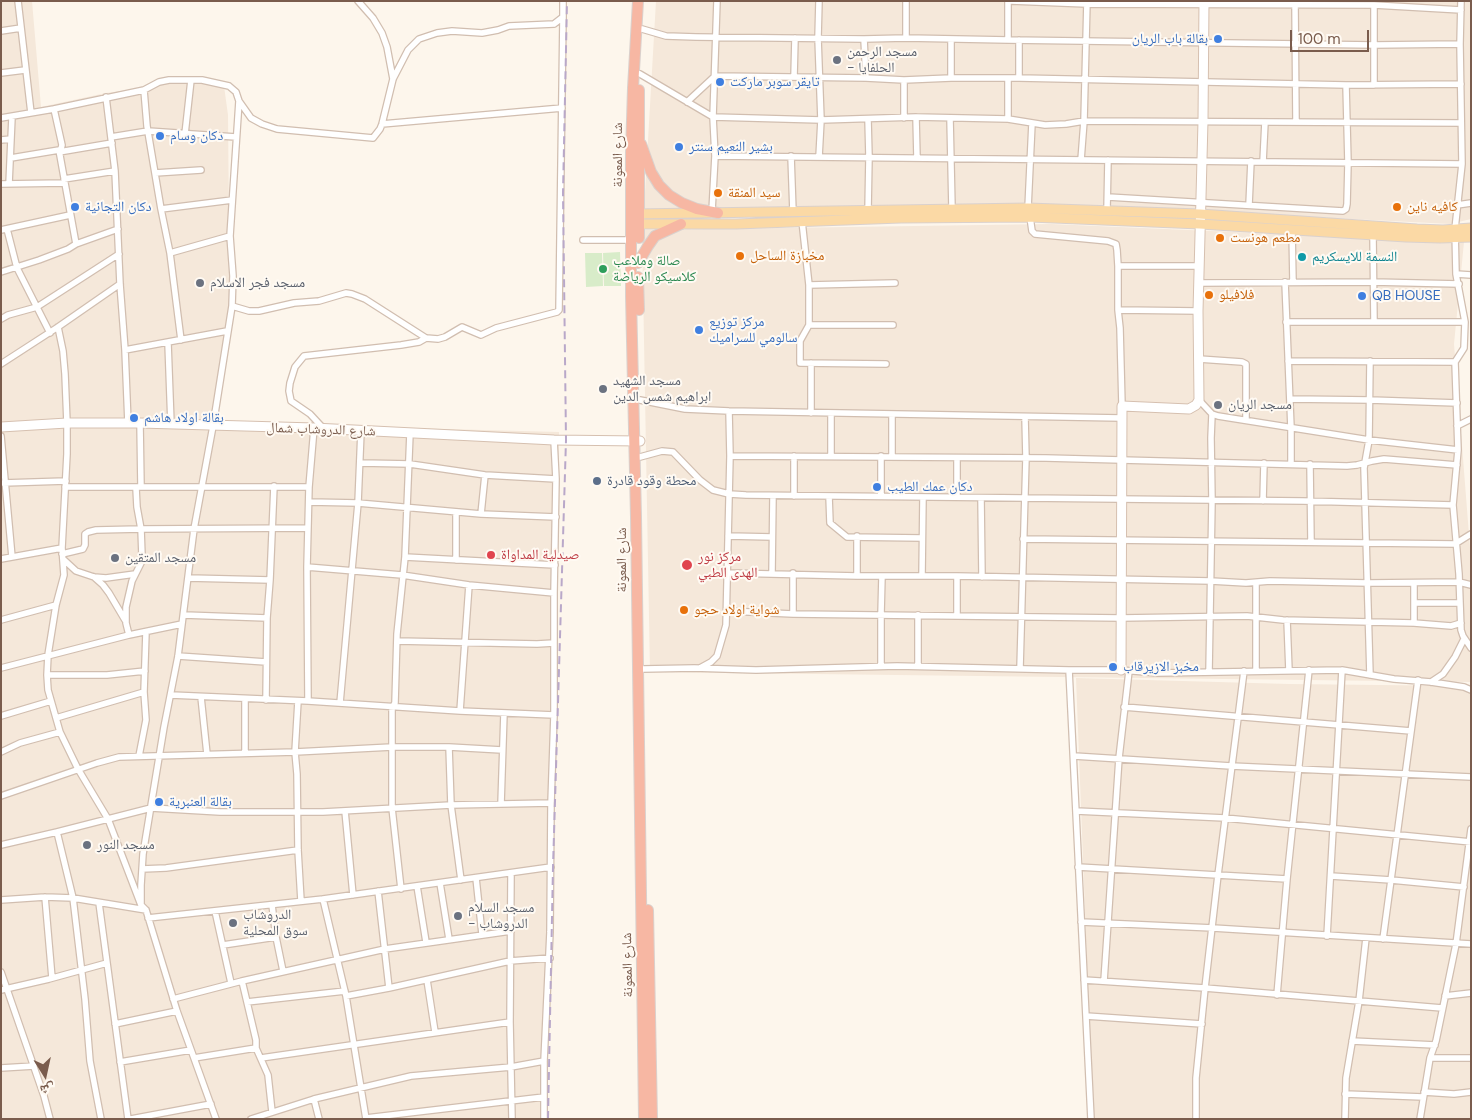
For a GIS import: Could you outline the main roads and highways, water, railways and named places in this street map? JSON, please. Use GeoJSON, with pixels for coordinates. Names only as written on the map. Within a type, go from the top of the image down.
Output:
{"type":"FeatureCollection","features":[{"type":"Feature","properties":{"kind":"highway","name":"شارع المعونة"},"geometry":{"type":"LineString","coordinates":[[638,1],[631,152],[638,263],[640,400],[637,442],[640,457],[652,1119]]}},
{"type":"Feature","properties":{"kind":"highway","name":"شارع المعونة"},"geometry":{"type":"LineString","coordinates":[[644,1],[635,219],[632,240],[637,442],[644,1119]]}},
{"type":"Feature","properties":{"kind":"highway"},"geometry":{"type":"LineString","coordinates":[[639,136],[651,172],[659,185],[669,195],[696,209],[717,212]]}},
{"type":"Feature","properties":{"kind":"highway"},"geometry":{"type":"LineString","coordinates":[[638,263],[655,236],[681,224]]}},
{"type":"Feature","properties":{"kind":"main road"},"geometry":{"type":"LineString","coordinates":[[635,219],[717,212],[952,209],[1372,235],[1455,233],[1471,228]]}},
{"type":"Feature","properties":{"kind":"main road"},"geometry":{"type":"LineString","coordinates":[[635,219],[681,224],[722,224],[1107,210],[1200,214],[1417,229],[1455,233],[1471,237]]}},
{"type":"Feature","properties":{"kind":"main road"},"geometry":{"type":"LineString","coordinates":[[717,212],[722,224]]}},
{"type":"Feature","properties":{"kind":"railway"},"geometry":{"type":"LineString","coordinates":[[548,1119],[553,867],[566,440],[563,193],[567,1]]}},
{"type":"Feature","properties":{"kind":"place","name":"بقالة باب الريان"},"geometry":{"type":"Point","coordinates":[1218,39]}},
{"type":"Feature","properties":{"kind":"place","name":"مسجد الرحمن - الحلفايا"},"geometry":{"type":"Point","coordinates":[837,60]}},
{"type":"Feature","properties":{"kind":"place","name":"تايقر سوبر ماركت"},"geometry":{"type":"Point","coordinates":[720,82]}},
{"type":"Feature","properties":{"kind":"place","name":"دكان وسام"},"geometry":{"type":"Point","coordinates":[160,136]}},
{"type":"Feature","properties":{"kind":"place","name":"بشير النعيم سنتر"},"geometry":{"type":"Point","coordinates":[679,147]}},
{"type":"Feature","properties":{"kind":"place","name":"سيد المنقة"},"geometry":{"type":"Point","coordinates":[718,193]}},
{"type":"Feature","properties":{"kind":"place","name":"دكان التجانية"},"geometry":{"type":"Point","coordinates":[75,207]}},
{"type":"Feature","properties":{"kind":"place","name":"كافيه ناين"},"geometry":{"type":"Point","coordinates":[1397,207]}},
{"type":"Feature","properties":{"kind":"place","name":"مطعم هونست"},"geometry":{"type":"Point","coordinates":[1220,238]}},
{"type":"Feature","properties":{"kind":"place","name":"مخبازة الساحل"},"geometry":{"type":"Point","coordinates":[740,256]}},
{"type":"Feature","properties":{"kind":"place","name":"النسمة للايسكريم"},"geometry":{"type":"Point","coordinates":[1302,257]}},
{"type":"Feature","properties":{"kind":"place","name":"صالة وملاعب كلاسيكو الرياضة"},"geometry":{"type":"Point","coordinates":[603,269]}},
{"type":"Feature","properties":{"kind":"place","name":"مسجد فجر الاسلام"},"geometry":{"type":"Point","coordinates":[200,283]}},
{"type":"Feature","properties":{"kind":"place","name":"فلافيلو"},"geometry":{"type":"Point","coordinates":[1209,295]}},
{"type":"Feature","properties":{"kind":"place","name":"QB HOUSE"},"geometry":{"type":"Point","coordinates":[1362,296]}},
{"type":"Feature","properties":{"kind":"place","name":"مركز توزيع سالومي للسراميك"},"geometry":{"type":"Point","coordinates":[699,330]}},
{"type":"Feature","properties":{"kind":"place","name":"مسجد الشهيد ابراهيم شمس الدين"},"geometry":{"type":"Point","coordinates":[603,389]}},
{"type":"Feature","properties":{"kind":"place","name":"مسجد الريان"},"geometry":{"type":"Point","coordinates":[1218,405]}},
{"type":"Feature","properties":{"kind":"place","name":"بقالة اولاد هاشم"},"geometry":{"type":"Point","coordinates":[134,418]}},
{"type":"Feature","properties":{"kind":"place","name":"محطة وقود قادرة"},"geometry":{"type":"Point","coordinates":[597,481]}},
{"type":"Feature","properties":{"kind":"place","name":"دكان عمك الطيب"},"geometry":{"type":"Point","coordinates":[877,487]}},
{"type":"Feature","properties":{"kind":"place","name":"صيدلية المداواة"},"geometry":{"type":"Point","coordinates":[491,555]}},
{"type":"Feature","properties":{"kind":"place","name":"مسجد المتقين"},"geometry":{"type":"Point","coordinates":[115,558]}},
{"type":"Feature","properties":{"kind":"place","name":"مركز نور الهدى الطبي"},"geometry":{"type":"Point","coordinates":[687,565]}},
{"type":"Feature","properties":{"kind":"place","name":"شواية اولاد حجو"},"geometry":{"type":"Point","coordinates":[684,610]}},
{"type":"Feature","properties":{"kind":"place","name":"مخبز الازيرقاب"},"geometry":{"type":"Point","coordinates":[1113,667]}},
{"type":"Feature","properties":{"kind":"place","name":"بقالة العنبرية"},"geometry":{"type":"Point","coordinates":[159,802]}},
{"type":"Feature","properties":{"kind":"place","name":"مسجد النور"},"geometry":{"type":"Point","coordinates":[87,845]}},
{"type":"Feature","properties":{"kind":"place","name":"مسجد السلام - الدروشاب"},"geometry":{"type":"Point","coordinates":[458,916]}},
{"type":"Feature","properties":{"kind":"place","name":"الدروشاب سوق المحلية"},"geometry":{"type":"Point","coordinates":[233,923]}}]}
